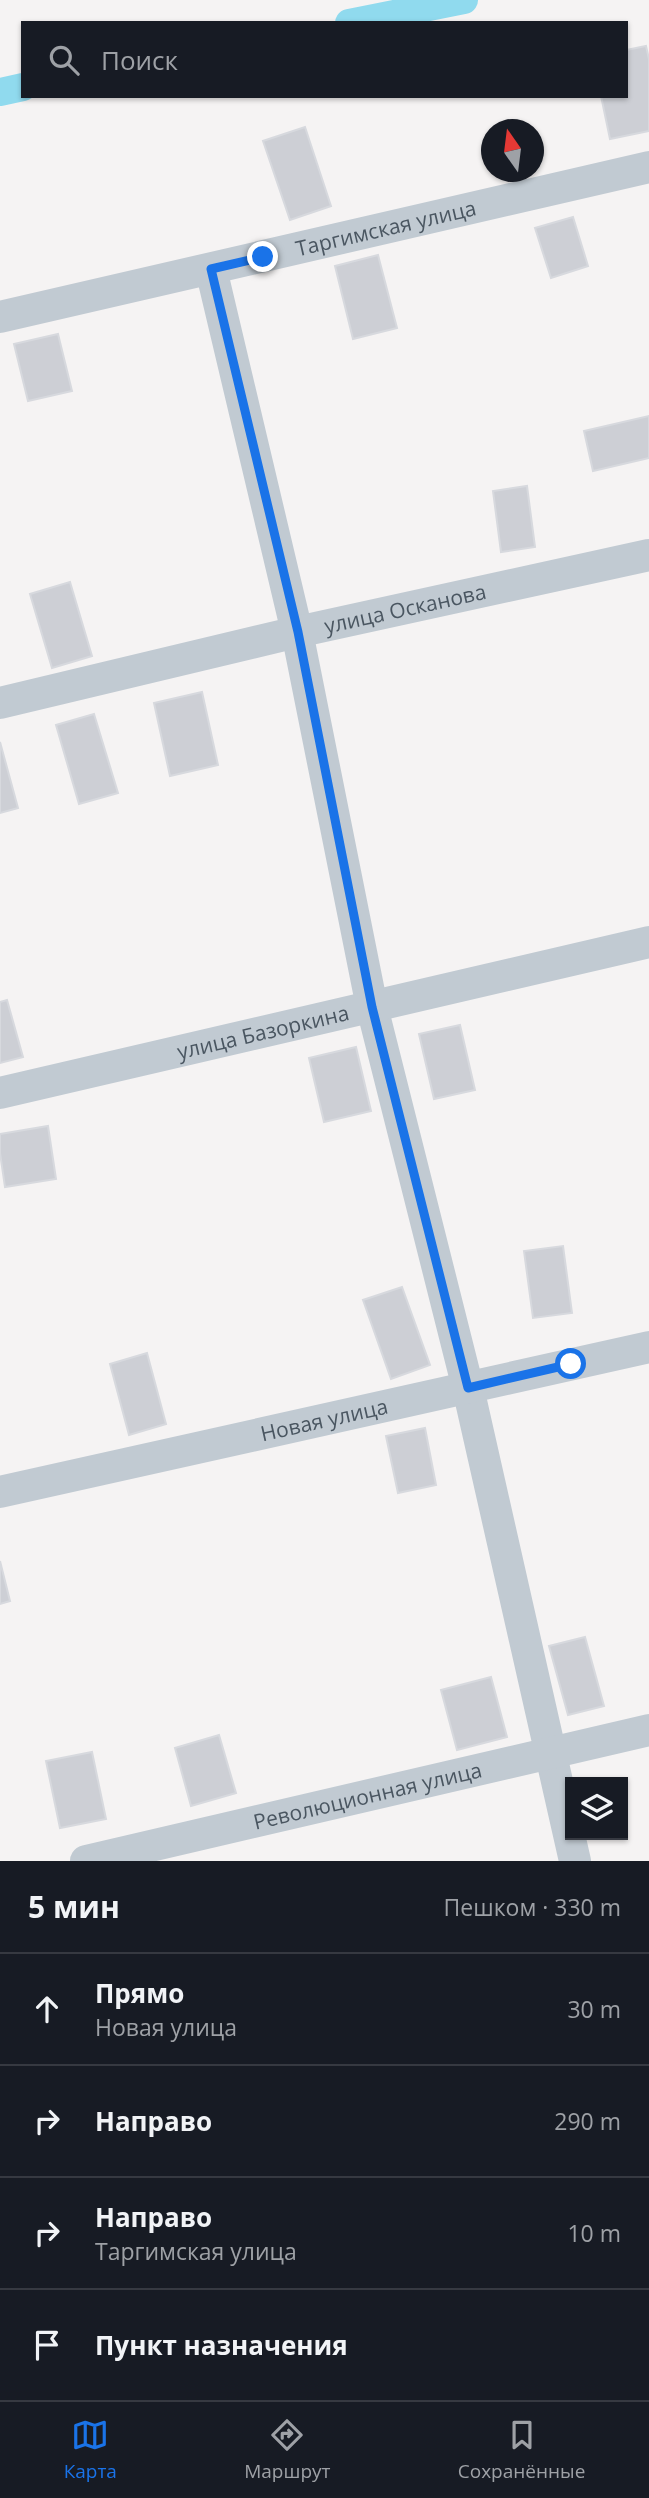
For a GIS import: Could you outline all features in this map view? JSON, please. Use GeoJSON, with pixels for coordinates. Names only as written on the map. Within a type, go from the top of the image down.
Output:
{"type":"FeatureCollection","features":[{"type":"Feature","properties":{"kind":"street","name":"Таргимская улица"},"geometry":{"type":"LineString","coordinates":[[0,317],[649,167]]}},
{"type":"Feature","properties":{"kind":"street"},"geometry":{"type":"LineString","coordinates":[[211,269],[298,632],[372,1007],[468,1388],[575,1861]]}},
{"type":"Feature","properties":{"kind":"street","name":"улица Осканова"},"geometry":{"type":"LineString","coordinates":[[0,704],[298,632],[649,555]]}},
{"type":"Feature","properties":{"kind":"street","name":"улица Базоркина"},"geometry":{"type":"LineString","coordinates":[[0,1093],[649,942]]}},
{"type":"Feature","properties":{"kind":"street","name":"Новая улица"},"geometry":{"type":"LineString","coordinates":[[0,1492],[649,1347]]}},
{"type":"Feature","properties":{"kind":"street","name":"Революционная улица"},"geometry":{"type":"LineString","coordinates":[[86,1861],[649,1730]]}},
{"type":"Feature","properties":{"kind":"building"},"geometry":{"type":"Polygon","coordinates":[[[646,46],[649,59],[649,131],[610,139],[601,98],[628,98],[628,50],[646,46]]]}},
{"type":"Feature","properties":{"kind":"building"},"geometry":{"type":"Polygon","coordinates":[[[305,127],[331,206],[290,220],[263,141],[305,127]]]}},
{"type":"Feature","properties":{"kind":"building"},"geometry":{"type":"Polygon","coordinates":[[[573,217],[588,266],[551,278],[535,228],[573,217]]]}},
{"type":"Feature","properties":{"kind":"building"},"geometry":{"type":"Polygon","coordinates":[[[378,255],[397,328],[353,339],[335,266],[378,255]]]}},
{"type":"Feature","properties":{"kind":"building"},"geometry":{"type":"Polygon","coordinates":[[[58,334],[72,391],[28,401],[14,344],[58,334]]]}},
{"type":"Feature","properties":{"kind":"building"},"geometry":{"type":"Polygon","coordinates":[[[649,416],[649,458],[593,471],[584,431],[649,416]]]}},
{"type":"Feature","properties":{"kind":"building"},"geometry":{"type":"Polygon","coordinates":[[[527,486],[535,547],[501,552],[493,491],[527,486]]]}},
{"type":"Feature","properties":{"kind":"building"},"geometry":{"type":"Polygon","coordinates":[[[70,582],[92,656],[52,668],[30,594],[70,582]]]}},
{"type":"Feature","properties":{"kind":"building"},"geometry":{"type":"Polygon","coordinates":[[[202,692],[218,765],[170,776],[154,703],[202,692]]]}},
{"type":"Feature","properties":{"kind":"building"},"geometry":{"type":"Polygon","coordinates":[[[94,714],[118,793],[79,804],[56,725],[94,714]]]}},
{"type":"Feature","properties":{"kind":"building"},"geometry":{"type":"Polygon","coordinates":[[[0,742],[18,808],[0,813],[0,742]]]}},
{"type":"Feature","properties":{"kind":"building"},"geometry":{"type":"Polygon","coordinates":[[[7,1000],[23,1057],[0,1063],[0,1002],[7,1000]]]}},
{"type":"Feature","properties":{"kind":"building"},"geometry":{"type":"Polygon","coordinates":[[[460,1025],[475,1090],[434,1099],[419,1034],[460,1025]]]}},
{"type":"Feature","properties":{"kind":"building"},"geometry":{"type":"Polygon","coordinates":[[[356,1047],[371,1111],[324,1122],[309,1058],[356,1047]]]}},
{"type":"Feature","properties":{"kind":"building"},"geometry":{"type":"Polygon","coordinates":[[[48,1126],[56,1179],[5,1187],[0,1134],[48,1126]]]}},
{"type":"Feature","properties":{"kind":"building"},"geometry":{"type":"Polygon","coordinates":[[[563,1246],[572,1313],[533,1318],[524,1251],[563,1246]]]}},
{"type":"Feature","properties":{"kind":"building"},"geometry":{"type":"Polygon","coordinates":[[[402,1287],[430,1365],[391,1379],[363,1300],[402,1287]]]}},
{"type":"Feature","properties":{"kind":"building"},"geometry":{"type":"Polygon","coordinates":[[[147,1353],[166,1424],[129,1435],[110,1364],[147,1353]]]}},
{"type":"Feature","properties":{"kind":"building"},"geometry":{"type":"Polygon","coordinates":[[[425,1428],[436,1485],[398,1493],[386,1436],[425,1428]]]}},
{"type":"Feature","properties":{"kind":"building"},"geometry":{"type":"Polygon","coordinates":[[[0,1561],[10,1601],[0,1604],[0,1561]]]}},
{"type":"Feature","properties":{"kind":"building"},"geometry":{"type":"Polygon","coordinates":[[[585,1637],[604,1706],[568,1715],[549,1646],[585,1637]]]}},
{"type":"Feature","properties":{"kind":"building"},"geometry":{"type":"Polygon","coordinates":[[[491,1677],[507,1737],[457,1750],[441,1690],[491,1677]]]}},
{"type":"Feature","properties":{"kind":"building"},"geometry":{"type":"Polygon","coordinates":[[[219,1735],[236,1793],[191,1806],[175,1748],[219,1735]]]}},
{"type":"Feature","properties":{"kind":"building"},"geometry":{"type":"Polygon","coordinates":[[[92,1752],[106,1819],[60,1828],[46,1761],[92,1752]]]}},
{"type":"Feature","properties":{"kind":"waterway"},"geometry":{"type":"LineString","coordinates":[[359,21],[464,0]]}},
{"type":"Feature","properties":{"kind":"waterway"},"geometry":{"type":"LineString","coordinates":[[0,92],[21,87]]}},
{"type":"Feature","properties":{"kind":"route"},"geometry":{"type":"LineString","coordinates":[[263,257],[211,269],[298,632],[372,1007],[468,1388],[571,1364]]}}]}
